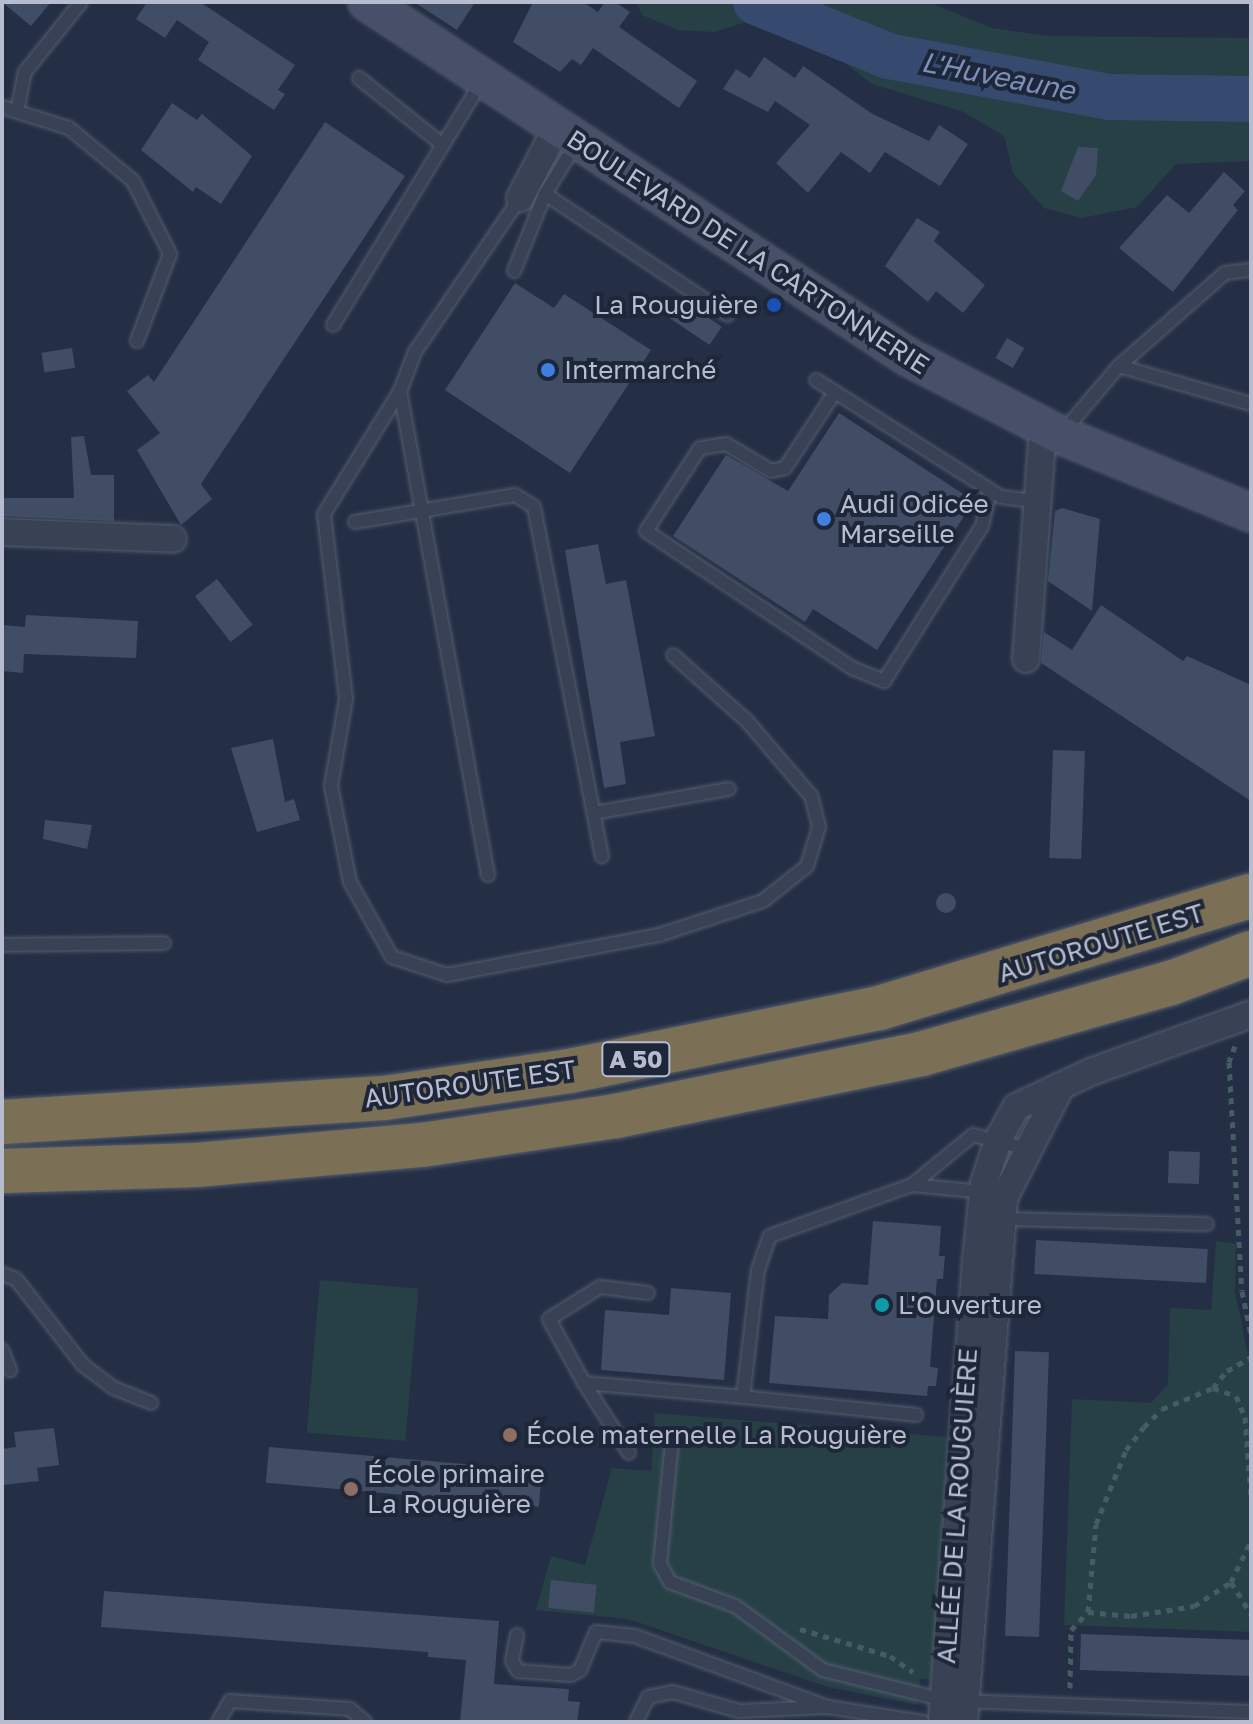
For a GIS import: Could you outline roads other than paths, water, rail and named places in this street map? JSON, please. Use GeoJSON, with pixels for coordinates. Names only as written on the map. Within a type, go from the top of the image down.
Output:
{"type":"FeatureCollection","features":[{"type":"Feature","properties":{"kind":"highway"},"geometry":{"type":"LineString","coordinates":[[1017,969],[1251,868]]}},
{"type":"Feature","properties":{"kind":"highway","name":"AUTOROUTE EST"},"geometry":{"type":"LineString","coordinates":[[2,1122],[384,1098],[570,1071],[819,1022],[1017,969],[1251,896]]}},
{"type":"Feature","properties":{"kind":"highway","name":"AUTOROUTE EST"},"geometry":{"type":"LineString","coordinates":[[2,1171],[226,1162],[422,1145],[616,1116],[921,1054],[1171,983],[1251,953]]}},
{"type":"Feature","properties":{"kind":"main road","name":"BOULEVARD DE LA CARTONNERIE"},"geometry":{"type":"LineString","coordinates":[[367,2],[482,81],[908,357],[1052,431],[1251,513]]}},
{"type":"Feature","properties":{"kind":"street"},"geometry":{"type":"LineString","coordinates":[[533,196],[566,136]]}},
{"type":"Feature","properties":{"kind":"street"},"geometry":{"type":"LineString","coordinates":[[1026,659],[1036,501],[1052,431]]}},
{"type":"Feature","properties":{"kind":"street"},"geometry":{"type":"LineString","coordinates":[[2,532],[173,539]]}},
{"type":"Feature","properties":{"kind":"street","name":"ALLÉE DE LA ROUGUIÈRE"},"geometry":{"type":"LineString","coordinates":[[954,1711],[999,1138],[1016,1107],[1061,1086],[1251,1014]]}},
{"type":"Feature","properties":{"kind":"street","name":"ALLÉE DE LA ROUGUIÈRE"},"geometry":{"type":"LineString","coordinates":[[992,1206],[1061,1086]]}},
{"type":"Feature","properties":{"kind":"lane"},"geometry":{"type":"LineString","coordinates":[[18,107],[25,72],[81,2]]}},
{"type":"Feature","properties":{"kind":"lane"},"geometry":{"type":"LineString","coordinates":[[359,78],[443,145]]}},
{"type":"Feature","properties":{"kind":"lane"},"geometry":{"type":"LineString","coordinates":[[333,325],[482,81]]}},
{"type":"Feature","properties":{"kind":"lane"},"geometry":{"type":"LineString","coordinates":[[2,107],[18,107],[69,128],[133,181],[170,254],[137,341]]}},
{"type":"Feature","properties":{"kind":"lane"},"geometry":{"type":"LineString","coordinates":[[514,271],[528,249],[533,196]]}},
{"type":"Feature","properties":{"kind":"lane"},"geometry":{"type":"LineString","coordinates":[[533,196],[728,315]]}},
{"type":"Feature","properties":{"kind":"lane"},"geometry":{"type":"LineString","coordinates":[[533,196],[415,352],[400,391],[324,514],[346,699],[331,786],[350,882],[392,957],[447,975],[659,935],[763,901],[807,866],[819,827],[811,796],[747,721],[673,655]]}},
{"type":"Feature","properties":{"kind":"lane"},"geometry":{"type":"LineString","coordinates":[[1052,431],[1119,366],[1225,273],[1251,270]]}},
{"type":"Feature","properties":{"kind":"lane"},"geometry":{"type":"LineString","coordinates":[[1119,366],[1251,404]]}},
{"type":"Feature","properties":{"kind":"lane"},"geometry":{"type":"LineString","coordinates":[[816,380],[990,491],[1036,501]]}},
{"type":"Feature","properties":{"kind":"lane"},"geometry":{"type":"LineString","coordinates":[[400,391],[488,875]]}},
{"type":"Feature","properties":{"kind":"lane"},"geometry":{"type":"LineString","coordinates":[[835,392],[785,468],[771,471],[726,444],[700,448],[646,531],[852,668],[884,681],[982,526],[990,491]]}},
{"type":"Feature","properties":{"kind":"lane"},"geometry":{"type":"LineString","coordinates":[[355,522],[515,495],[534,507],[602,856]]}},
{"type":"Feature","properties":{"kind":"lane"},"geometry":{"type":"LineString","coordinates":[[594,813],[729,789]]}},
{"type":"Feature","properties":{"kind":"lane"},"geometry":{"type":"LineString","coordinates":[[2,945],[164,943]]}},
{"type":"Feature","properties":{"kind":"lane"},"geometry":{"type":"LineString","coordinates":[[743,1397],[758,1270],[770,1236],[912,1185],[973,1135],[999,1138],[1024,1148]]}},
{"type":"Feature","properties":{"kind":"lane"},"geometry":{"type":"LineString","coordinates":[[912,1185],[992,1206],[1207,1224]]}},
{"type":"Feature","properties":{"kind":"lane"},"geometry":{"type":"LineString","coordinates":[[2,1274],[16,1279],[83,1365],[114,1388],[151,1403]]}},
{"type":"Feature","properties":{"kind":"lane"},"geometry":{"type":"LineString","coordinates":[[629,1453],[584,1383],[549,1319],[600,1287],[648,1293]]}},
{"type":"Feature","properties":{"kind":"lane"},"geometry":{"type":"LineString","coordinates":[[2,1350],[10,1370]]}},
{"type":"Feature","properties":{"kind":"lane"},"geometry":{"type":"LineString","coordinates":[[584,1383],[916,1415]]}},
{"type":"Feature","properties":{"kind":"lane"},"geometry":{"type":"LineString","coordinates":[[672,1441],[660,1564],[670,1582],[735,1606],[823,1670],[954,1711],[1069,1705],[1251,1712]]}},
{"type":"Feature","properties":{"kind":"lane"},"geometry":{"type":"LineString","coordinates":[[517,1635],[512,1661],[518,1671],[571,1675],[580,1670],[596,1632],[635,1636],[828,1707],[923,1722]]}},
{"type":"Feature","properties":{"kind":"lane"},"geometry":{"type":"LineString","coordinates":[[636,1722],[656,1693],[739,1711],[828,1707]]}},
{"type":"Feature","properties":{"kind":"lane"},"geometry":{"type":"LineString","coordinates":[[218,1722],[230,1701],[350,1709],[365,1722]]}},
{"type":"Feature","properties":{"kind":"waterway","name":"L'Huveaune"},"geometry":{"type":"LineString","coordinates":[[756,2],[888,56],[1110,97],[1251,99]]}},
{"type":"Feature","properties":{"kind":"place","name":"La Rouguière"},"geometry":{"type":"Point","coordinates":[774,305]}},
{"type":"Feature","properties":{"kind":"place","name":"Intermarché"},"geometry":{"type":"Point","coordinates":[548,370]}},
{"type":"Feature","properties":{"kind":"place","name":"Audi Odicée Marseille"},"geometry":{"type":"Point","coordinates":[824,519]}},
{"type":"Feature","properties":{"kind":"place","name":"L'Ouverture"},"geometry":{"type":"Point","coordinates":[882,1305]}},
{"type":"Feature","properties":{"kind":"place","name":"École maternelle La Rouguière"},"geometry":{"type":"Point","coordinates":[510,1435]}},
{"type":"Feature","properties":{"kind":"place","name":"École primaire La Rouguière"},"geometry":{"type":"Point","coordinates":[351,1489]}}]}
